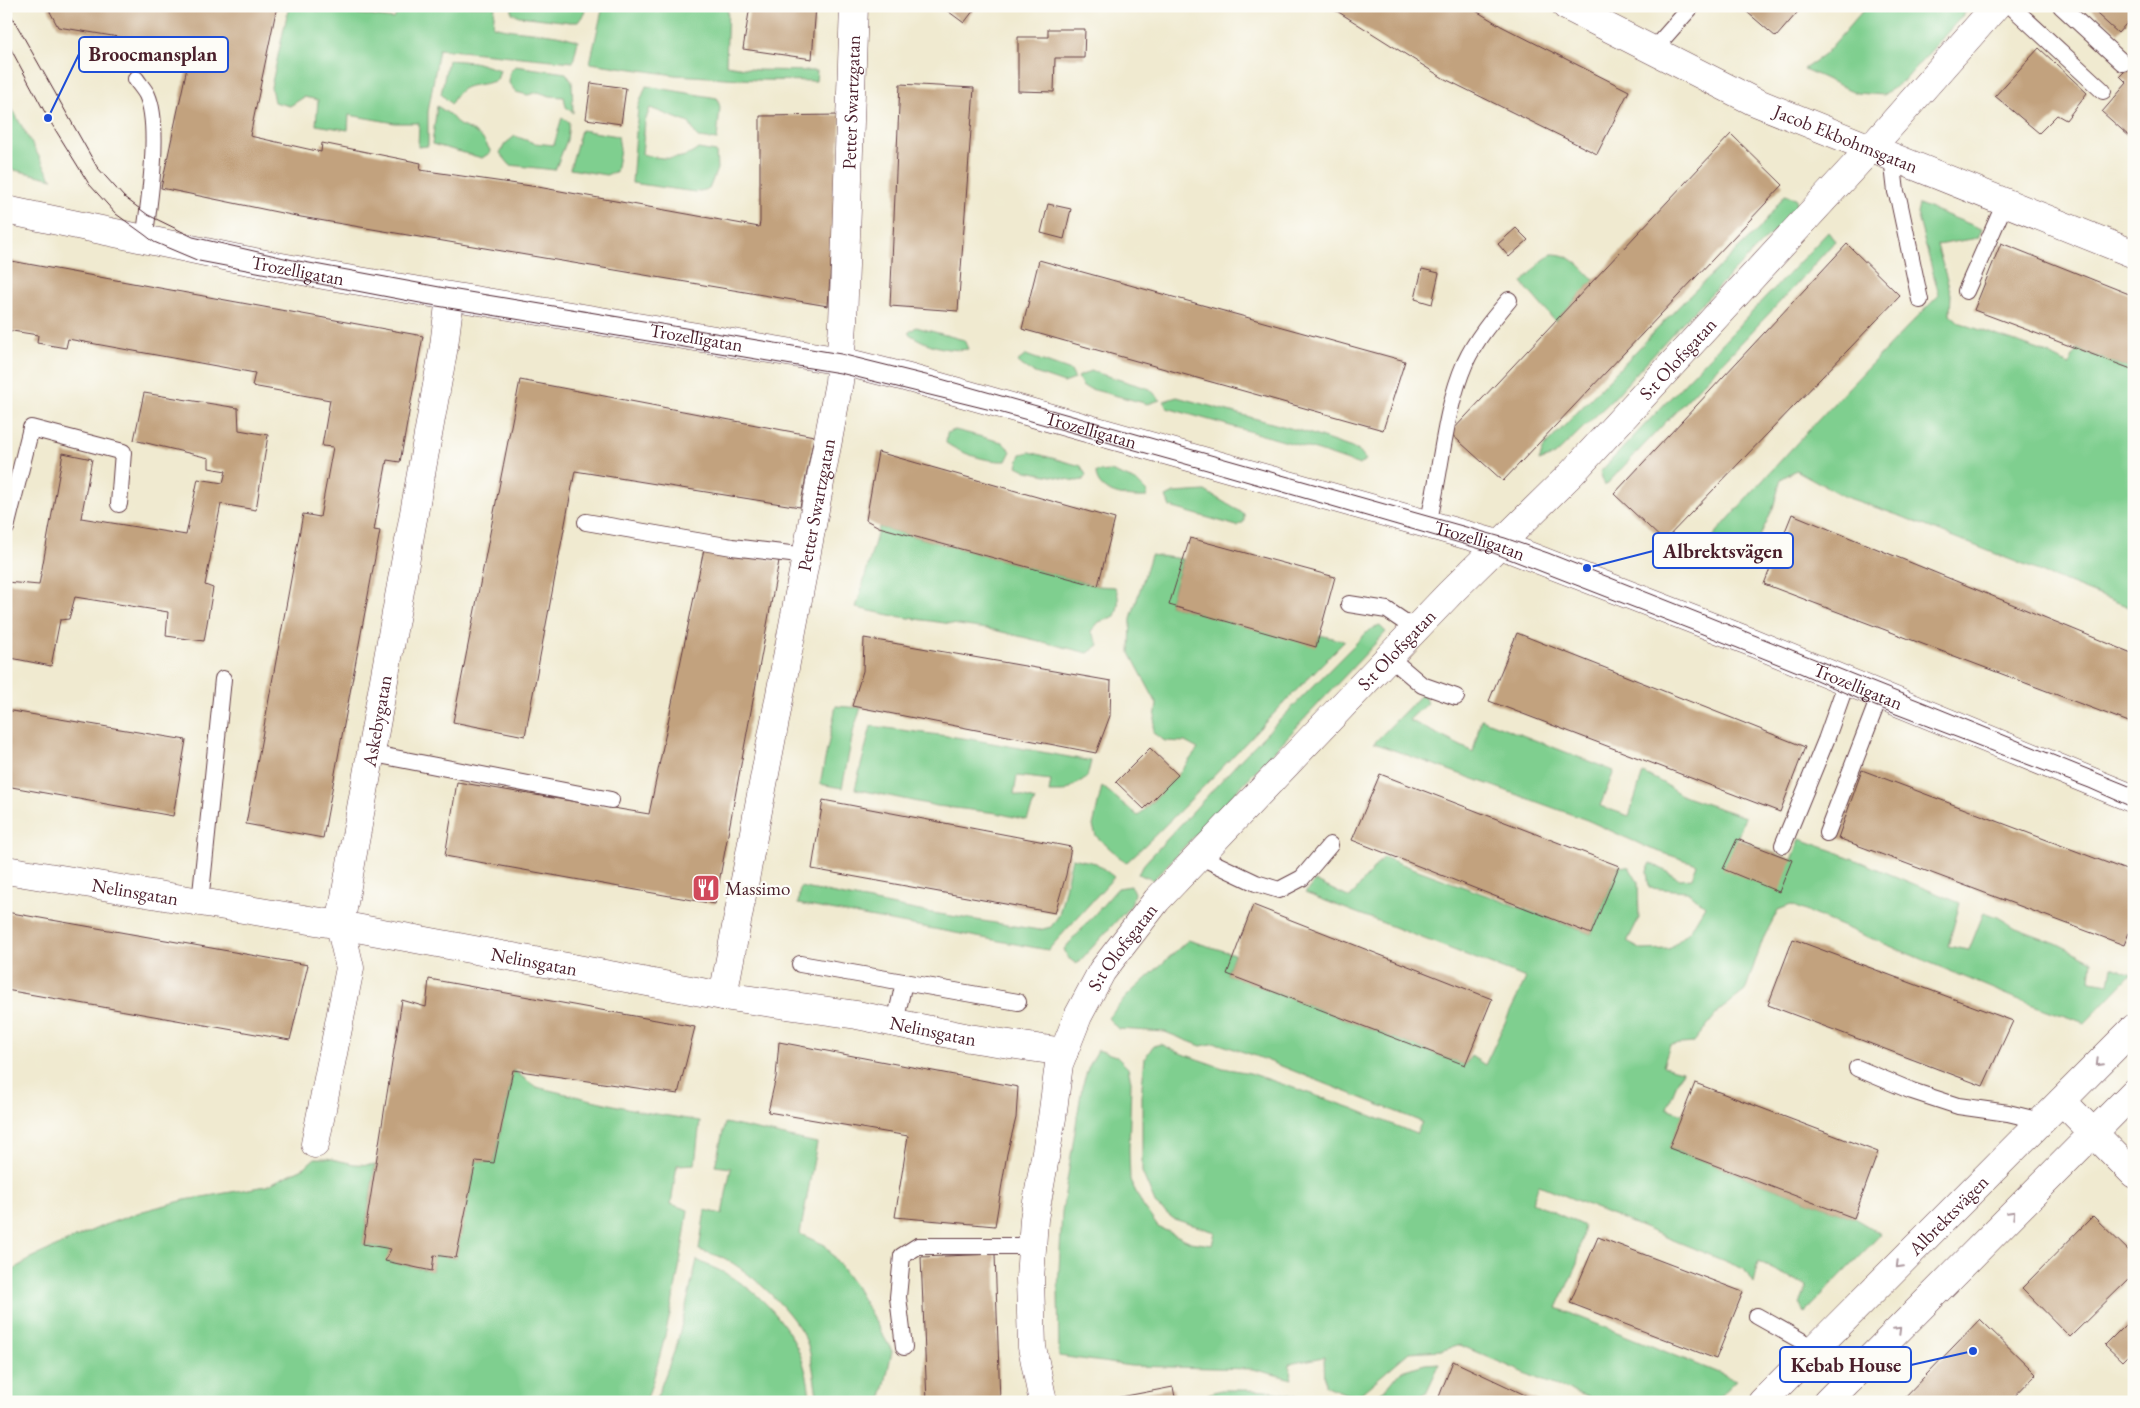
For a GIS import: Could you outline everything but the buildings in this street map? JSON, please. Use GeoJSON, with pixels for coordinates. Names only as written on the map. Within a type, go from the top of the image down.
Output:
{"type":"FeatureCollection","features":[{"type":"Feature","properties":{"kind":"street","name":"Petter Swartzgatan"},"geometry":{"type":"LineString","coordinates":[[723,996],[839,382],[854,6]]}},
{"type":"Feature","properties":{"kind":"street","name":"Jacob Ekbohmsgatan"},"geometry":{"type":"LineString","coordinates":[[1566,6],[1753,101],[2134,254]]}},
{"type":"Feature","properties":{"kind":"street","name":"S:t Olofsgatan"},"geometry":{"type":"LineString","coordinates":[[1043,1402],[1032,1348],[1030,1279],[1034,1218],[1052,1118],[1059,1064],[1078,1016],[1102,971],[1157,900],[1389,656],[1498,544],[1572,473],[1881,153],[1996,6]]}},
{"type":"Feature","properties":{"kind":"street","name":"Trozelligatan"},"geometry":{"type":"LineString","coordinates":[[6,210],[144,240],[450,297],[841,361],[905,377],[1498,544],[1751,642],[2134,799]]}},
{"type":"Feature","properties":{"kind":"street","name":"Askebygatan"},"geometry":{"type":"LineString","coordinates":[[315,1144],[350,968],[340,926],[369,753],[444,346],[450,297]]}},
{"type":"Feature","properties":{"kind":"street","name":"Nelinsgatan"},"geometry":{"type":"LineString","coordinates":[[6,870],[340,926],[723,996],[856,1015],[968,1038],[1064,1052]]}},
{"type":"Feature","properties":{"kind":"street","name":"Albrektsvägen"},"geometry":{"type":"LineString","coordinates":[[1762,1402],[2134,1028]]}},
{"type":"Feature","properties":{"kind":"street"},"geometry":{"type":"LineString","coordinates":[[1827,1402],[2134,1092]]}},
{"type":"Feature","properties":{"kind":"street"},"geometry":{"type":"LineString","coordinates":[[2062,1101],[2134,1174]]}},
{"type":"Feature","properties":{"kind":"lane"},"geometry":{"type":"LineString","coordinates":[[1654,50],[1692,6]]}},
{"type":"Feature","properties":{"kind":"lane"},"geometry":{"type":"LineString","coordinates":[[2012,6],[2103,91]]}},
{"type":"Feature","properties":{"kind":"lane"},"geometry":{"type":"LineString","coordinates":[[2061,6],[2123,63]]}},
{"type":"Feature","properties":{"kind":"lane"},"geometry":{"type":"LineString","coordinates":[[136,79],[147,95],[154,119],[150,200],[144,240]]}},
{"type":"Feature","properties":{"kind":"lane"},"geometry":{"type":"LineString","coordinates":[[1881,153],[1900,201],[1920,300]]}},
{"type":"Feature","properties":{"kind":"lane"},"geometry":{"type":"LineString","coordinates":[[1966,291],[2005,203]]}},
{"type":"Feature","properties":{"kind":"lane"},"geometry":{"type":"LineString","coordinates":[[1428,523],[1448,415],[1465,364],[1481,334],[1509,300]]}},
{"type":"Feature","properties":{"kind":"lane"},"geometry":{"type":"LineString","coordinates":[[6,528],[31,428],[123,452],[119,504]]}},
{"type":"Feature","properties":{"kind":"lane"},"geometry":{"type":"LineString","coordinates":[[586,522],[732,547],[807,556]]}},
{"type":"Feature","properties":{"kind":"lane"},"geometry":{"type":"LineString","coordinates":[[1349,604],[1387,610],[1415,629]]}},
{"type":"Feature","properties":{"kind":"lane"},"geometry":{"type":"LineString","coordinates":[[1389,656],[1422,684],[1456,697]]}},
{"type":"Feature","properties":{"kind":"lane"},"geometry":{"type":"LineString","coordinates":[[200,903],[223,679]]}},
{"type":"Feature","properties":{"kind":"lane"},"geometry":{"type":"LineString","coordinates":[[1783,845],[1826,740],[1847,681]]}},
{"type":"Feature","properties":{"kind":"lane"},"geometry":{"type":"LineString","coordinates":[[1827,833],[1880,695]]}},
{"type":"Feature","properties":{"kind":"lane"},"geometry":{"type":"LineString","coordinates":[[369,753],[611,800]]}},
{"type":"Feature","properties":{"kind":"lane"},"geometry":{"type":"LineString","coordinates":[[1199,856],[1256,883],[1279,890],[1302,878],[1330,845]]}},
{"type":"Feature","properties":{"kind":"lane"},"geometry":{"type":"LineString","coordinates":[[800,964],[1018,1002]]}},
{"type":"Feature","properties":{"kind":"lane"},"geometry":{"type":"LineString","coordinates":[[895,1023],[904,982]]}},
{"type":"Feature","properties":{"kind":"lane"},"geometry":{"type":"LineString","coordinates":[[1857,1068],[1912,1091],[1958,1106],[2008,1113],[2041,1121]]}},
{"type":"Feature","properties":{"kind":"lane"},"geometry":{"type":"LineString","coordinates":[[904,1347],[898,1297],[902,1256],[918,1246],[1032,1246]]}},
{"type":"Feature","properties":{"kind":"lane"},"geometry":{"type":"LineString","coordinates":[[1758,1316],[1816,1349]]}},
{"type":"Feature","properties":{"kind":"green space"},"geometry":{"type":"Polygon","coordinates":[[[289,6],[316,6],[316,11],[332,10],[394,19],[400,6],[495,6],[493,26],[557,35],[578,41],[573,62],[439,49],[428,112],[428,146],[418,147],[419,123],[395,123],[349,115],[348,130],[316,125],[318,100],[304,97],[290,106],[274,102],[271,87],[289,6]]]}},
{"type":"Feature","properties":{"kind":"green space"},"geometry":{"type":"Polygon","coordinates":[[[512,6],[586,6],[584,14],[578,22],[570,22],[519,16],[512,13],[512,6]]]}},
{"type":"Feature","properties":{"kind":"green space"},"geometry":{"type":"Polygon","coordinates":[[[603,6],[728,6],[726,65],[757,70],[817,71],[816,81],[675,75],[590,63],[603,6]]]}},
{"type":"Feature","properties":{"kind":"green space"},"geometry":{"type":"Polygon","coordinates":[[[1867,6],[1971,6],[1904,81],[1883,95],[1857,93],[1804,69],[1824,55],[1867,6]]]}},
{"type":"Feature","properties":{"kind":"green space"},"geometry":{"type":"Polygon","coordinates":[[[448,60],[474,62],[500,70],[497,80],[465,88],[460,91],[451,104],[441,94],[448,60]]]}},
{"type":"Feature","properties":{"kind":"green space"},"geometry":{"type":"Polygon","coordinates":[[[515,66],[566,73],[572,82],[573,113],[566,107],[564,97],[550,96],[538,92],[528,95],[516,92],[509,83],[510,72],[515,66]]]}},
{"type":"Feature","properties":{"kind":"green space"},"geometry":{"type":"Polygon","coordinates":[[[646,86],[717,98],[720,107],[717,140],[698,138],[689,123],[650,108],[645,122],[642,154],[678,158],[698,149],[716,152],[717,169],[709,189],[695,192],[632,183],[638,107],[646,86]]]}},
{"type":"Feature","properties":{"kind":"green space"},"geometry":{"type":"Polygon","coordinates":[[[6,98],[51,178],[53,179],[6,168],[6,98]]]}},
{"type":"Feature","properties":{"kind":"green space"},"geometry":{"type":"Polygon","coordinates":[[[437,106],[449,114],[459,125],[473,131],[484,140],[491,152],[482,158],[432,144],[437,106]]]}},
{"type":"Feature","properties":{"kind":"green space"},"geometry":{"type":"Polygon","coordinates":[[[562,117],[569,122],[567,140],[555,170],[510,165],[500,153],[505,144],[515,136],[534,143],[554,145],[562,117]]]}},
{"type":"Feature","properties":{"kind":"green space"},"geometry":{"type":"Polygon","coordinates":[[[581,130],[618,136],[620,149],[616,172],[606,175],[570,169],[581,130]]]}},
{"type":"Feature","properties":{"kind":"green space"},"geometry":{"type":"Polygon","coordinates":[[[1785,195],[1796,198],[1797,208],[1678,327],[1613,399],[1555,455],[1539,461],[1544,447],[1684,301],[1760,228],[1785,195]]]}},
{"type":"Feature","properties":{"kind":"green space"},"geometry":{"type":"Polygon","coordinates":[[[1919,204],[1982,229],[1978,238],[1937,245],[1951,294],[1950,314],[1960,323],[2042,351],[2069,365],[2077,349],[2134,370],[2134,609],[1903,517],[1843,496],[1796,470],[1781,479],[1773,508],[1746,566],[1691,544],[1698,536],[1710,540],[1822,416],[1939,295],[1917,213],[1919,204]]]}},
{"type":"Feature","properties":{"kind":"green space"},"geometry":{"type":"Polygon","coordinates":[[[1828,232],[1835,241],[1797,284],[1605,486],[1600,472],[1828,232]]]}},
{"type":"Feature","properties":{"kind":"green space"},"geometry":{"type":"Polygon","coordinates":[[[1552,254],[1571,259],[1594,280],[1555,321],[1522,283],[1542,261],[1552,254]]]}},
{"type":"Feature","properties":{"kind":"green space"},"geometry":{"type":"Polygon","coordinates":[[[916,327],[964,340],[968,349],[960,350],[937,347],[922,341],[908,333],[916,327]]]}},
{"type":"Feature","properties":{"kind":"green space"},"geometry":{"type":"Polygon","coordinates":[[[1026,355],[1071,371],[1075,379],[1064,383],[1032,372],[1017,362],[1026,355]]]}},
{"type":"Feature","properties":{"kind":"green space"},"geometry":{"type":"Polygon","coordinates":[[[1091,371],[1150,389],[1160,400],[1148,404],[1083,387],[1078,377],[1091,371]]]}},
{"type":"Feature","properties":{"kind":"green space"},"geometry":{"type":"Polygon","coordinates":[[[1177,397],[1308,433],[1358,450],[1366,460],[1360,465],[1319,451],[1167,408],[1164,401],[1177,397]]]}},
{"type":"Feature","properties":{"kind":"green space"},"geometry":{"type":"Polygon","coordinates":[[[955,430],[1002,442],[1011,451],[1006,461],[983,459],[967,454],[946,443],[947,433],[955,430]]]}},
{"type":"Feature","properties":{"kind":"green space"},"geometry":{"type":"Polygon","coordinates":[[[1030,452],[1081,466],[1086,475],[1083,480],[1076,481],[1027,471],[1017,466],[1021,454],[1030,452]]]}},
{"type":"Feature","properties":{"kind":"green space"},"geometry":{"type":"Polygon","coordinates":[[[1111,471],[1136,481],[1147,492],[1147,497],[1123,496],[1101,486],[1097,480],[1096,472],[1111,471]]]}},
{"type":"Feature","properties":{"kind":"green space"},"geometry":{"type":"Polygon","coordinates":[[[1205,491],[1244,514],[1244,522],[1237,526],[1170,507],[1166,497],[1174,493],[1205,491]]]}},
{"type":"Feature","properties":{"kind":"green space"},"geometry":{"type":"Polygon","coordinates":[[[879,527],[1098,586],[1115,587],[1118,605],[1115,616],[1099,622],[1091,631],[1099,645],[1088,653],[994,630],[895,616],[856,608],[879,527]]]}},
{"type":"Feature","properties":{"kind":"green space"},"geometry":{"type":"Polygon","coordinates":[[[1151,555],[1183,559],[1169,605],[1316,646],[1320,635],[1345,641],[1182,809],[1126,863],[1096,836],[1093,826],[1102,786],[1138,816],[1178,775],[1198,749],[1185,742],[1165,741],[1153,733],[1157,704],[1130,653],[1131,618],[1151,555]]]}},
{"type":"Feature","properties":{"kind":"green space"},"geometry":{"type":"Polygon","coordinates":[[[1380,626],[1386,632],[1153,880],[1138,874],[1144,864],[1245,755],[1369,630],[1380,626]]]}},
{"type":"Feature","properties":{"kind":"green space"},"geometry":{"type":"Polygon","coordinates":[[[1423,693],[1427,703],[1409,720],[1473,752],[1481,719],[1614,771],[1600,806],[1629,816],[1643,773],[1683,796],[1745,817],[1737,839],[1792,860],[1800,839],[1960,903],[1948,946],[1969,950],[1984,912],[1998,917],[2016,928],[2056,943],[2092,961],[2090,981],[2109,984],[2112,966],[2132,974],[2085,1023],[2027,1003],[1791,905],[1778,910],[1763,939],[1745,991],[1719,1011],[1693,1043],[1670,1045],[1663,1066],[1682,1071],[1667,1108],[1683,1114],[1669,1148],[1854,1218],[1881,1234],[1804,1313],[1800,1305],[1807,1286],[1758,1262],[1753,1283],[1744,1269],[1539,1185],[1532,1202],[1584,1226],[1577,1264],[1557,1308],[1736,1380],[1713,1402],[1601,1402],[1541,1380],[1460,1345],[1443,1350],[1409,1352],[1359,1395],[1346,1394],[1325,1385],[1324,1357],[1289,1364],[1292,1379],[1252,1369],[1131,1366],[1059,1356],[1058,1289],[1062,1212],[1082,1087],[1088,1068],[1098,1050],[1116,1056],[1128,1068],[1131,1081],[1130,1180],[1143,1206],[1158,1227],[1191,1242],[1212,1245],[1215,1232],[1174,1219],[1156,1205],[1142,1172],[1142,1086],[1145,1058],[1153,1046],[1161,1044],[1177,1052],[1223,1068],[1250,1073],[1352,1108],[1416,1134],[1422,1122],[1256,1056],[1216,1043],[1201,1046],[1165,1032],[1118,1029],[1108,1018],[1128,995],[1188,940],[1234,954],[1227,974],[1465,1065],[1471,1056],[1485,1065],[1526,978],[1305,893],[1315,881],[1350,898],[1383,857],[1591,934],[1619,866],[1629,867],[1638,882],[1639,918],[1627,942],[1642,950],[1669,949],[1690,931],[1705,906],[1687,891],[1649,888],[1647,871],[1651,863],[1680,879],[1692,878],[1697,864],[1651,849],[1587,820],[1374,743],[1423,693]]]}},
{"type":"Feature","properties":{"kind":"green space"},"geometry":{"type":"Polygon","coordinates":[[[836,706],[861,708],[854,728],[842,788],[820,784],[836,706]]]}},
{"type":"Feature","properties":{"kind":"green space"},"geometry":{"type":"Polygon","coordinates":[[[871,726],[970,739],[1091,761],[1087,777],[1064,792],[1049,792],[1051,780],[1017,776],[1014,794],[1035,800],[1027,820],[997,813],[937,806],[855,789],[871,726]]]}},
{"type":"Feature","properties":{"kind":"green space"},"geometry":{"type":"Polygon","coordinates":[[[1072,858],[1096,863],[1114,877],[1048,950],[798,904],[800,887],[920,911],[1039,930],[1051,927],[1059,915],[1072,858]]]}},
{"type":"Feature","properties":{"kind":"green space"},"geometry":{"type":"Polygon","coordinates":[[[1131,886],[1134,893],[1131,905],[1077,964],[1068,958],[1064,949],[1118,888],[1131,886]]]}},
{"type":"Feature","properties":{"kind":"green space"},"geometry":{"type":"Polygon","coordinates":[[[513,1070],[536,1087],[644,1112],[700,1121],[695,1164],[677,1165],[671,1204],[688,1210],[672,1307],[646,1402],[6,1402],[6,1275],[31,1258],[102,1226],[143,1211],[185,1200],[266,1186],[305,1167],[315,1158],[375,1165],[363,1244],[391,1249],[386,1261],[432,1271],[434,1255],[456,1258],[476,1161],[494,1163],[513,1070]]]}},
{"type":"Feature","properties":{"kind":"green space"},"geometry":{"type":"Polygon","coordinates":[[[725,1123],[817,1143],[800,1234],[825,1245],[855,1286],[892,1351],[881,1402],[818,1402],[811,1360],[805,1338],[781,1304],[735,1265],[724,1258],[699,1250],[705,1210],[722,1214],[731,1168],[715,1166],[725,1123]]]}},
{"type":"Feature","properties":{"kind":"green space"},"geometry":{"type":"Polygon","coordinates":[[[697,1260],[738,1281],[753,1292],[779,1318],[798,1349],[804,1366],[810,1402],[655,1402],[677,1344],[697,1260]]]}},
{"type":"Feature","properties":{"kind":"green space"},"geometry":{"type":"Polygon","coordinates":[[[1440,1363],[1426,1393],[1407,1402],[1367,1402],[1388,1387],[1401,1371],[1425,1364],[1440,1363]]]}},
{"type":"Feature","properties":{"kind":"green space"},"geometry":{"type":"Polygon","coordinates":[[[1221,1390],[1278,1392],[1311,1402],[1206,1402],[1208,1394],[1221,1390]]]}},
{"type":"Feature","properties":{"kind":"tram line"},"geometry":{"type":"LineString","coordinates":[[6,6],[97,167],[124,197],[148,215],[193,237],[293,260],[445,288],[841,354],[934,377],[1505,538],[1548,553],[2134,788]]}},
{"type":"Feature","properties":{"kind":"tram line"},"geometry":{"type":"LineString","coordinates":[[6,40],[48,118],[89,184],[116,214],[154,242],[199,261],[425,304],[840,373],[995,411],[1207,470],[1491,552],[1705,635],[1800,673],[1875,706],[2089,788],[2134,808]]}},
{"type":"Feature","properties":{"kind":"place","name":"Broocmansplan"},"geometry":{"type":"Point","coordinates":[48,118]}},
{"type":"Feature","properties":{"kind":"place","name":"Albrektsvägen"},"geometry":{"type":"Point","coordinates":[1587,568]}},
{"type":"Feature","properties":{"kind":"place","name":"Massimo"},"geometry":{"type":"Point","coordinates":[706,888]}},
{"type":"Feature","properties":{"kind":"place","name":"Kebab House"},"geometry":{"type":"Point","coordinates":[1973,1351]}}]}
